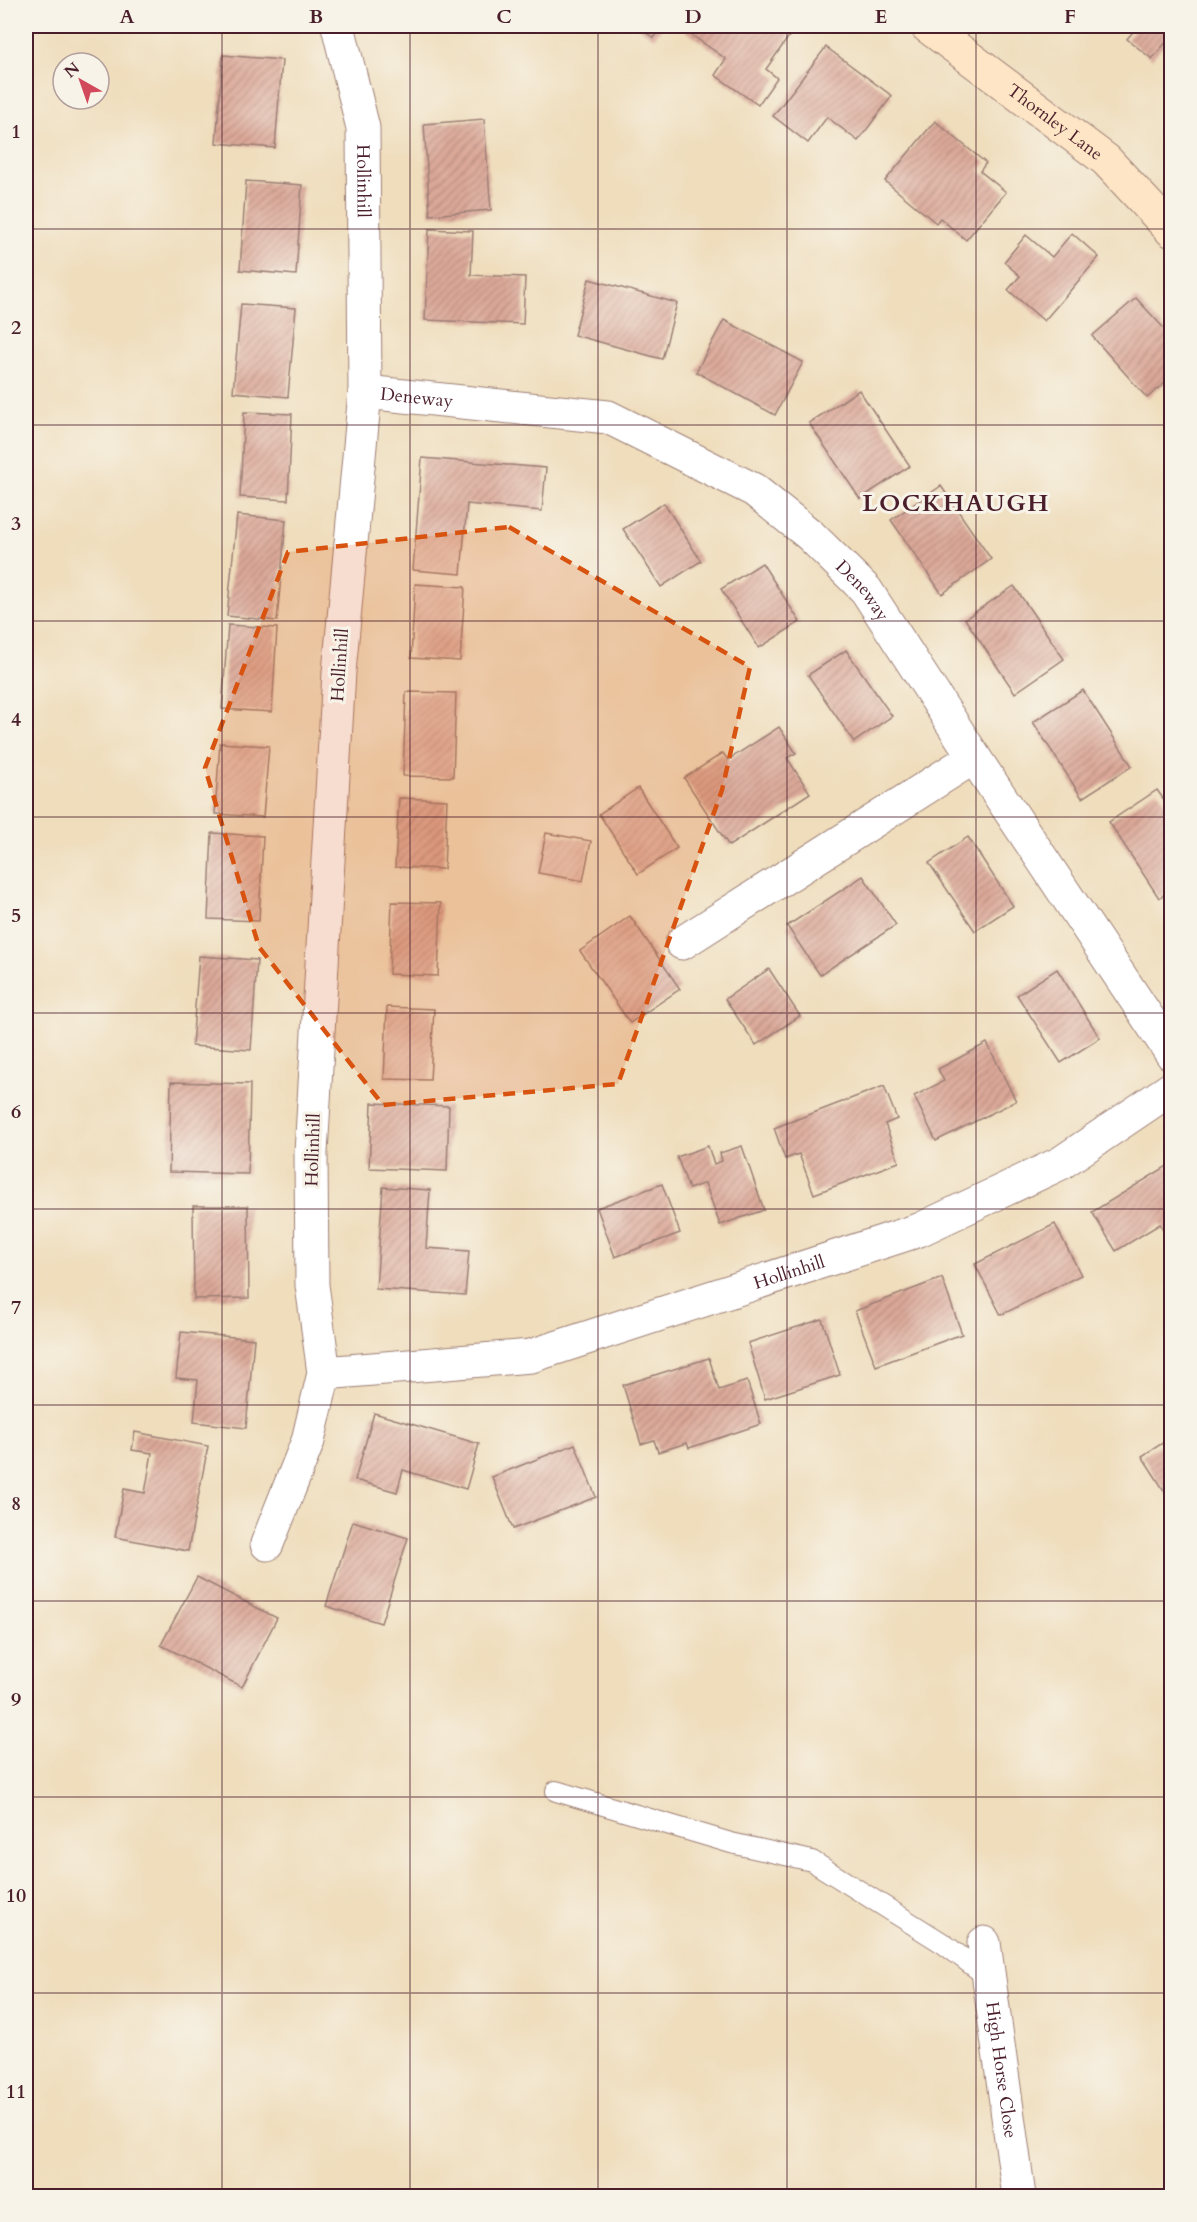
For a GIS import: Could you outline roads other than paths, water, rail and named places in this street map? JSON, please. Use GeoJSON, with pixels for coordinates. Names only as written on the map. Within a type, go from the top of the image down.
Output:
{"type":"FeatureCollection","features":[{"type":"Feature","properties":{"kind":"street","name":"Hollinhill"},"geometry":{"type":"LineString","coordinates":[[338,26],[363,128],[365,392],[339,672],[311,1153],[312,1284],[324,1373],[531,1356],[919,1230],[1061,1163],[1172,1088]]}},
{"type":"Feature","properties":{"kind":"street","name":"Thornley Lane"},"geometry":{"type":"LineString","coordinates":[[927,26],[1106,160],[1172,231]]}},
{"type":"Feature","properties":{"kind":"street","name":"Deneway"},"geometry":{"type":"LineString","coordinates":[[365,392],[608,417],[754,490],[810,535],[866,590],[1172,1054]]}},
{"type":"Feature","properties":{"kind":"street"},"geometry":{"type":"LineString","coordinates":[[682,943],[974,757]]}},
{"type":"Feature","properties":{"kind":"street"},"geometry":{"type":"LineString","coordinates":[[267,1544],[308,1441],[324,1373]]}},
{"type":"Feature","properties":{"kind":"street","name":"High Horse Close"},"geometry":{"type":"LineString","coordinates":[[984,1943],[1019,2196]]}},
{"type":"Feature","properties":{"kind":"lane"},"geometry":{"type":"LineString","coordinates":[[556,1791],[731,1843],[813,1861],[944,1944],[988,1977]]}},
{"type":"Feature","properties":{"kind":"district","name":"LOCKHAUGH"},"geometry":{"type":"Point","coordinates":[956,503]}}]}
